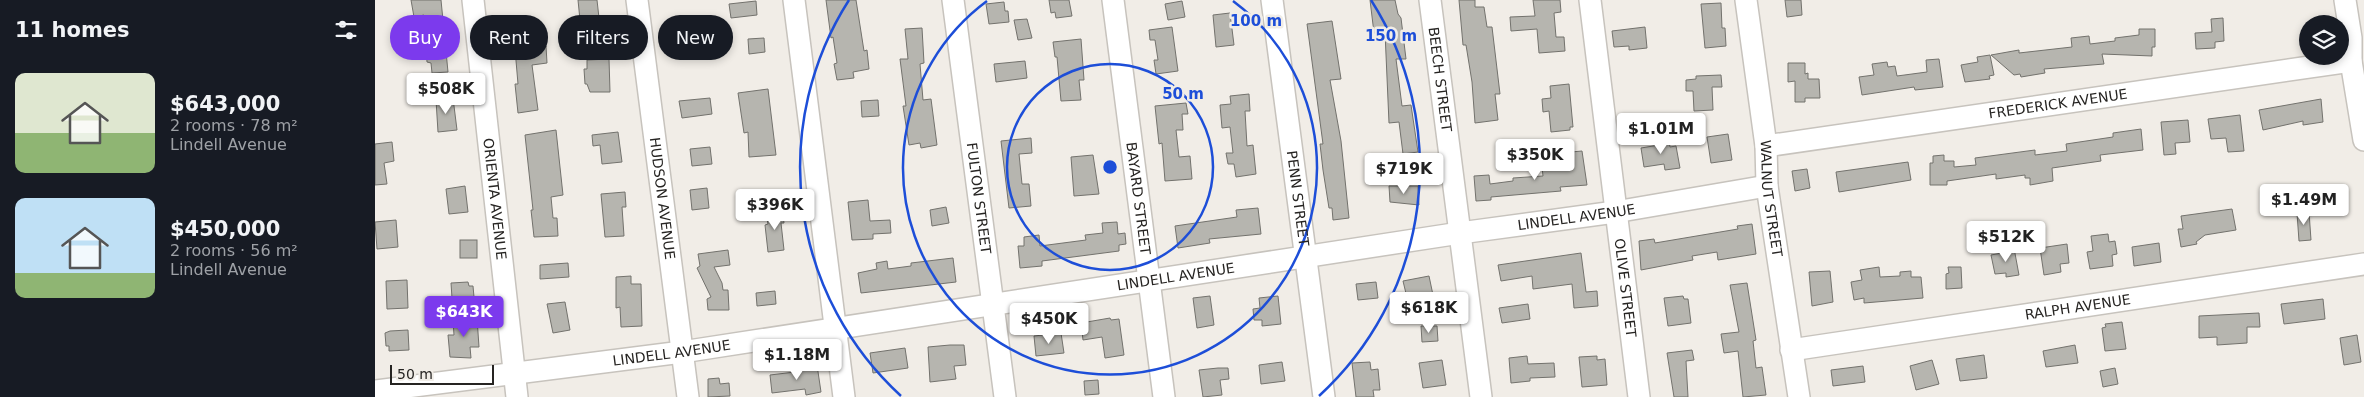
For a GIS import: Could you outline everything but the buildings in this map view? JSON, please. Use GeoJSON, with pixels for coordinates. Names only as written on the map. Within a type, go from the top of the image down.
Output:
{"type":"FeatureCollection","features":[{"type":"Feature","properties":{"kind":"street","name":"ORIENTA AVENUE"},"geometry":{"type":"LineString","coordinates":[[473,0],[517,397]]}},
{"type":"Feature","properties":{"kind":"street","name":"HUDSON AVENUE"},"geometry":{"type":"LineString","coordinates":[[637,0],[688,397]]}},
{"type":"Feature","properties":{"kind":"street"},"geometry":{"type":"LineString","coordinates":[[794,0],[844,397]]}},
{"type":"Feature","properties":{"kind":"street","name":"FULTON STREET"},"geometry":{"type":"LineString","coordinates":[[953,0],[1005,397]]}},
{"type":"Feature","properties":{"kind":"street","name":"BAYARD STREET"},"geometry":{"type":"LineString","coordinates":[[1113,0],[1164,397]]}},
{"type":"Feature","properties":{"kind":"street","name":"PENN STREET"},"geometry":{"type":"LineString","coordinates":[[1272,0],[1324,397]]}},
{"type":"Feature","properties":{"kind":"street","name":"BEECH STREET"},"geometry":{"type":"LineString","coordinates":[[1430,0],[1481,397]]}},
{"type":"Feature","properties":{"kind":"street","name":"OLIVE STREET"},"geometry":{"type":"LineString","coordinates":[[1590,0],[1639,397]]}},
{"type":"Feature","properties":{"kind":"street","name":"WALNUT STREET"},"geometry":{"type":"LineString","coordinates":[[1746,0],[1766,146],[1767,186],[1799,397]]}},
{"type":"Feature","properties":{"kind":"street"},"geometry":{"type":"LineString","coordinates":[[2345,0],[2357,38],[2351,61],[2364,140]]}},
{"type":"Feature","properties":{"kind":"street","name":"FREDERICK AVENUE"},"geometry":{"type":"LineString","coordinates":[[1766,146],[2351,61]]}},
{"type":"Feature","properties":{"kind":"street","name":"LINDELL AVENUE"},"geometry":{"type":"LineString","coordinates":[[375,391],[514,375],[682,352],[994,303],[1307,258],[1460,233],[1615,212],[1767,186]]}},
{"type":"Feature","properties":{"kind":"street","name":"RALPH AVENUE"},"geometry":{"type":"LineString","coordinates":[[1791,350],[2364,264]]}}]}
